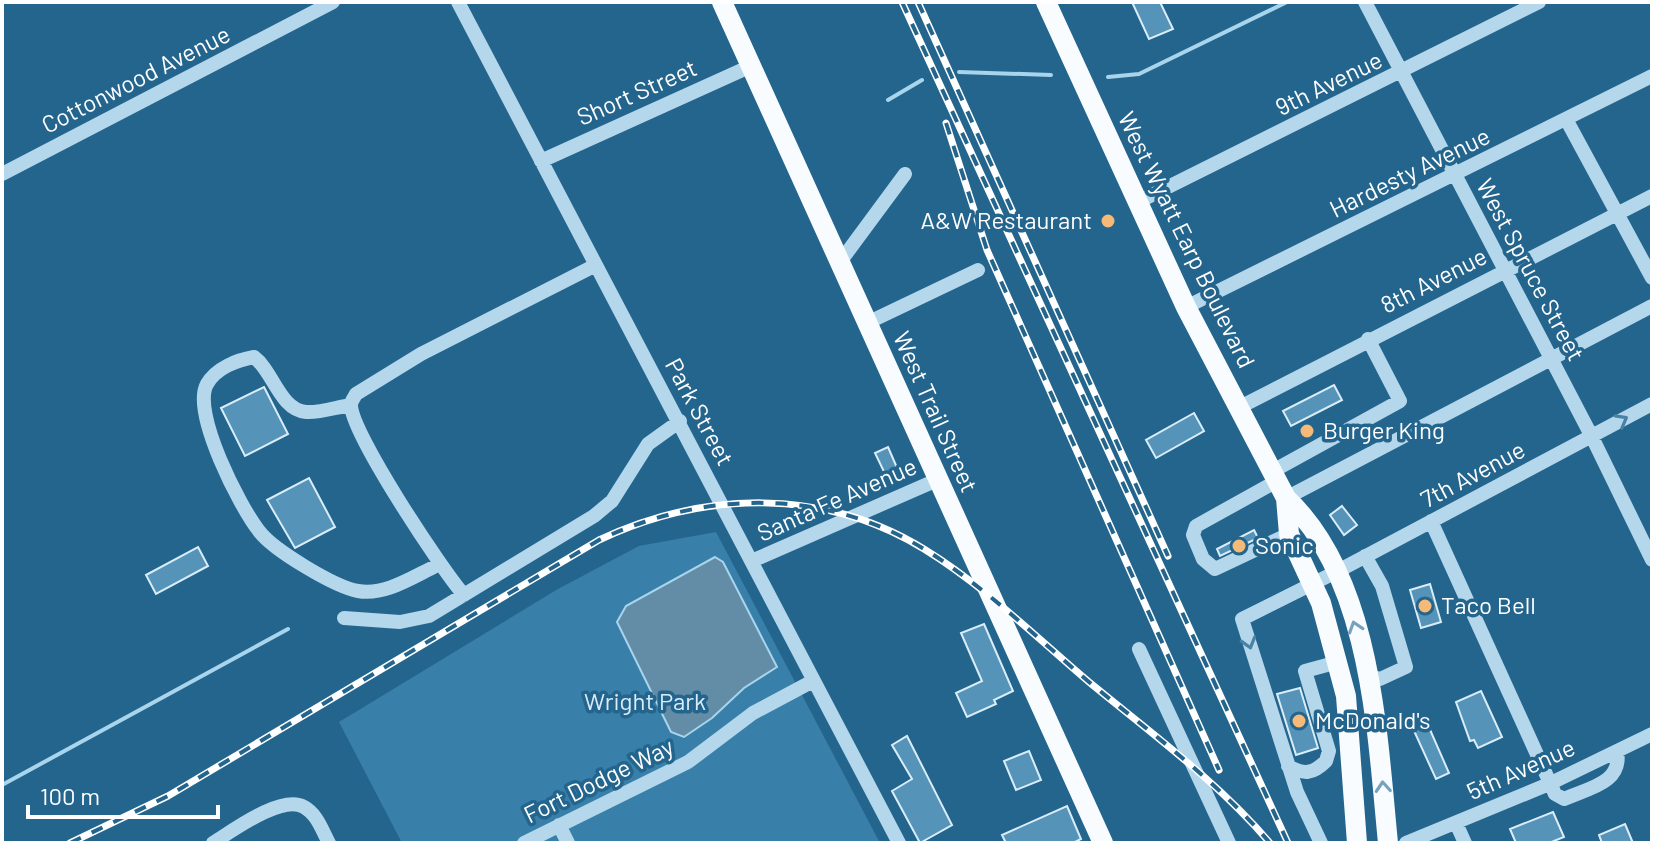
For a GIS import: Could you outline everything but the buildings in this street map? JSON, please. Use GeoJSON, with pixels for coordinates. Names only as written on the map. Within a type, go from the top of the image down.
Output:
{"type":"FeatureCollection","features":[{"type":"Feature","properties":{"kind":"main road","name":"West Trail Street"},"geometry":{"type":"LineString","coordinates":[[722,2],[1103,843]]}},
{"type":"Feature","properties":{"kind":"main road","name":"West Wyatt Earp Boulevard"},"geometry":{"type":"LineString","coordinates":[[1049,3],[1186,307],[1278,484],[1308,518],[1336,572],[1369,676],[1388,843]]}},
{"type":"Feature","properties":{"kind":"main road","name":"West Wyatt Earp Boulevard"},"geometry":{"type":"LineString","coordinates":[[1278,484],[1289,534],[1313,583],[1346,696],[1357,843]]}},
{"type":"Feature","properties":{"kind":"street","name":"Cottonwood Avenue"},"geometry":{"type":"LineString","coordinates":[[2,174],[333,2]]}},
{"type":"Feature","properties":{"kind":"street","name":"Park Street"},"geometry":{"type":"LineString","coordinates":[[458,2],[594,266],[754,560],[813,681],[899,843]]}},
{"type":"Feature","properties":{"kind":"street","name":"West Spruce Street"},"geometry":{"type":"LineString","coordinates":[[1365,2],[1552,359],[1652,560]]}},
{"type":"Feature","properties":{"kind":"street","name":"9th Avenue"},"geometry":{"type":"LineString","coordinates":[[1138,202],[1539,2]]}},
{"type":"Feature","properties":{"kind":"street","name":"Short Street"},"geometry":{"type":"LineString","coordinates":[[541,161],[751,66]]}},
{"type":"Feature","properties":{"kind":"street","name":"Hardesty Avenue"},"geometry":{"type":"LineString","coordinates":[[1186,307],[1652,76]]}},
{"type":"Feature","properties":{"kind":"street"},"geometry":{"type":"LineString","coordinates":[[1566,119],[1652,278]]}},
{"type":"Feature","properties":{"kind":"street"},"geometry":{"type":"LineString","coordinates":[[840,262],[905,174]]}},
{"type":"Feature","properties":{"kind":"street","name":"8th Avenue"},"geometry":{"type":"LineString","coordinates":[[1238,408],[1652,196]]}},
{"type":"Feature","properties":{"kind":"street"},"geometry":{"type":"LineString","coordinates":[[464,595],[438,565],[358,426],[351,405],[356,394],[421,354],[594,266]]}},
{"type":"Feature","properties":{"kind":"street"},"geometry":{"type":"LineString","coordinates":[[867,323],[978,270]]}},
{"type":"Feature","properties":{"kind":"street"},"geometry":{"type":"LineString","coordinates":[[1289,534],[1215,569],[1203,559],[1193,535],[1196,526],[1278,484],[1552,359],[1652,306]]}},
{"type":"Feature","properties":{"kind":"street"},"geometry":{"type":"LineString","coordinates":[[1278,484],[1400,401],[1368,339]]}},
{"type":"Feature","properties":{"kind":"street"},"geometry":{"type":"LineString","coordinates":[[351,405],[308,412],[299,410],[290,405],[262,363],[254,357],[224,367],[207,384],[204,399],[223,464],[238,499],[260,533],[282,554],[356,591],[383,590],[438,565]]}},
{"type":"Feature","properties":{"kind":"street","name":"7th Avenue"},"geometry":{"type":"LineString","coordinates":[[1288,766],[1242,619],[1652,404]]}},
{"type":"Feature","properties":{"kind":"street"},"geometry":{"type":"LineString","coordinates":[[344,618],[400,622],[429,616],[594,516],[612,501],[648,444],[680,421]]}},
{"type":"Feature","properties":{"kind":"street","name":"Santa Fe Avenue"},"geometry":{"type":"LineString","coordinates":[[754,560],[937,480]]}},
{"type":"Feature","properties":{"kind":"street"},"geometry":{"type":"LineString","coordinates":[[1431,521],[1555,794],[1564,799],[1613,777],[1620,765],[1617,751]]}},
{"type":"Feature","properties":{"kind":"street"},"geometry":{"type":"LineString","coordinates":[[1365,556],[1382,586],[1406,667],[1380,679],[1369,676]]}},
{"type":"Feature","properties":{"kind":"street"},"geometry":{"type":"LineString","coordinates":[[1139,649],[1229,843]]}},
{"type":"Feature","properties":{"kind":"street"},"geometry":{"type":"LineString","coordinates":[[1288,766],[1300,773],[1311,772],[1326,761],[1329,751],[1305,671],[1338,662]]}},
{"type":"Feature","properties":{"kind":"street","name":"Fort Dodge Way"},"geometry":{"type":"LineString","coordinates":[[524,843],[688,762],[760,708],[813,681]]}},
{"type":"Feature","properties":{"kind":"street","name":"5th Avenue"},"geometry":{"type":"LineString","coordinates":[[1406,843],[1549,784],[1652,734]]}},
{"type":"Feature","properties":{"kind":"street"},"geometry":{"type":"LineString","coordinates":[[1288,766],[1321,843]]}},
{"type":"Feature","properties":{"kind":"street"},"geometry":{"type":"LineString","coordinates":[[213,843],[257,816],[282,805],[296,804],[306,807],[318,820],[329,843]]}},
{"type":"Feature","properties":{"kind":"street"},"geometry":{"type":"LineString","coordinates":[[1456,823],[1465,843]]}},
{"type":"Feature","properties":{"kind":"street"},"geometry":{"type":"LineString","coordinates":[[559,825],[568,843]]}},
{"type":"Feature","properties":{"kind":"green space","name":"Wright Park"},"geometry":{"type":"Polygon","coordinates":[[[716,532],[880,843],[402,843],[339,722],[558,589],[639,546],[716,532]]]}},
{"type":"Feature","properties":{"kind":"shaded area"},"geometry":{"type":"Polygon","coordinates":[[[715,557],[723,562],[777,667],[744,688],[712,718],[684,737],[671,732],[617,622],[626,606],[715,557]]]}},
{"type":"Feature","properties":{"kind":"waterway"},"geometry":{"type":"LineString","coordinates":[[1108,77],[1139,74],[1287,2]]}},
{"type":"Feature","properties":{"kind":"waterway"},"geometry":{"type":"LineString","coordinates":[[959,72],[1051,75]]}},
{"type":"Feature","properties":{"kind":"waterway"},"geometry":{"type":"LineString","coordinates":[[888,100],[922,80]]}},
{"type":"Feature","properties":{"kind":"waterway"},"geometry":{"type":"LineString","coordinates":[[2,785],[288,629]]}},
{"type":"Feature","properties":{"kind":"railway"},"geometry":{"type":"LineString","coordinates":[[902,2],[1288,843]]}},
{"type":"Feature","properties":{"kind":"railway"},"geometry":{"type":"LineString","coordinates":[[918,2],[1168,556]]}},
{"type":"Feature","properties":{"kind":"railway"},"geometry":{"type":"LineString","coordinates":[[946,123],[987,250],[1219,770]]}},
{"type":"Feature","properties":{"kind":"railway"},"geometry":{"type":"LineString","coordinates":[[70,843],[168,796],[599,540],[679,512],[721,505],[763,503],[804,506],[845,515],[885,529],[946,563],[1183,759],[1228,799],[1270,843]]}},
{"type":"Feature","properties":{"kind":"place","name":"A&W Restaurant"},"geometry":{"type":"Point","coordinates":[1108,221]}},
{"type":"Feature","properties":{"kind":"place","name":"Burger King"},"geometry":{"type":"Point","coordinates":[1307,431]}},
{"type":"Feature","properties":{"kind":"place","name":"Sonic"},"geometry":{"type":"Point","coordinates":[1239,546]}},
{"type":"Feature","properties":{"kind":"place","name":"Taco Bell"},"geometry":{"type":"Point","coordinates":[1425,606]}},
{"type":"Feature","properties":{"kind":"place","name":"McDonald's"},"geometry":{"type":"Point","coordinates":[1299,721]}}]}
